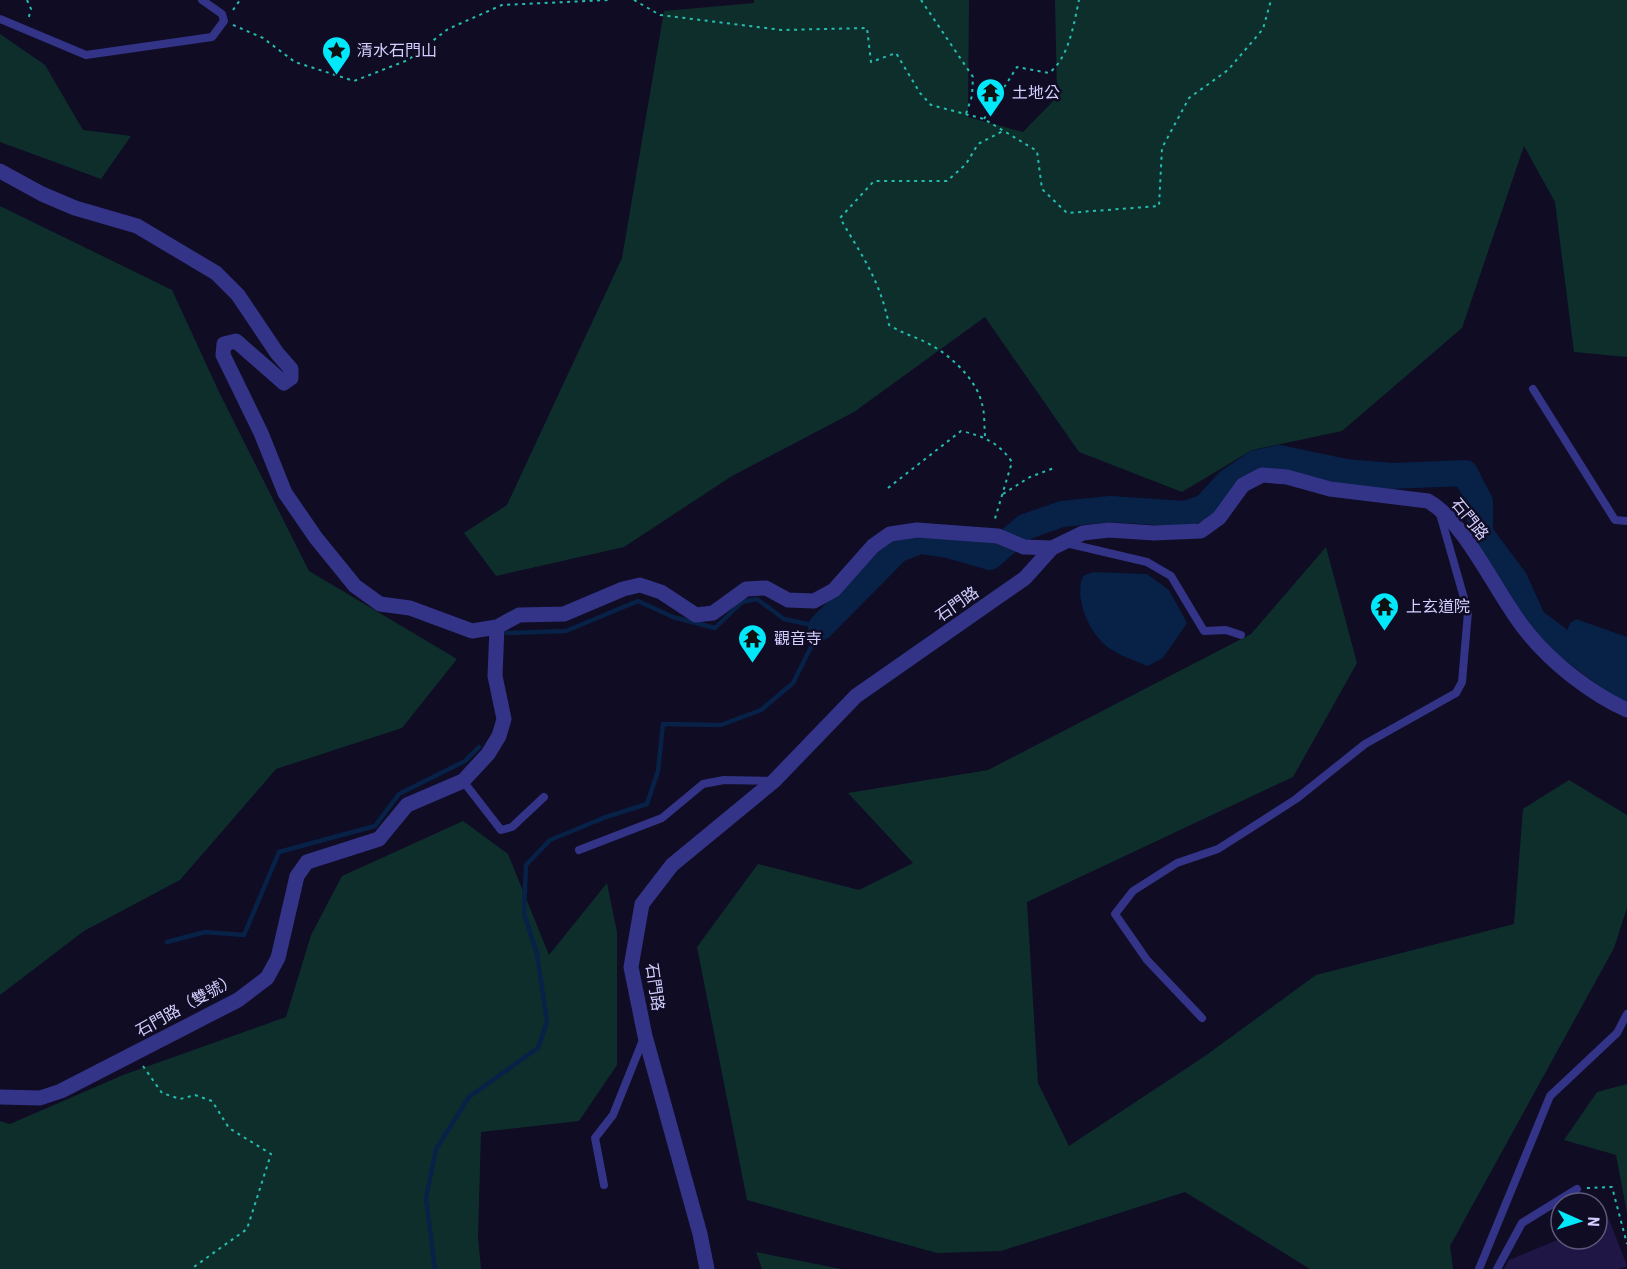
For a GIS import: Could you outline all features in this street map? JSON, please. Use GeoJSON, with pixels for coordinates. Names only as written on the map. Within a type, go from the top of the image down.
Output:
{"type":"FeatureCollection","features":[{"type":"Feature","properties":{"kind":"street"},"geometry":{"type":"LineString","coordinates":[[0,171],[42,194],[75,208],[137,226],[216,273],[238,295],[277,353],[291,369],[291,378],[284,383],[236,340],[224,344],[223,356],[261,433],[285,493],[316,538],[355,586],[380,604],[410,608],[472,631],[497,627],[519,615],[564,614],[623,589],[639,585],[661,592],[696,615],[713,613],[746,589],[766,588],[788,600],[814,601],[834,590],[873,546],[890,534],[917,530],[998,536],[1024,547],[1058,545]]}},
{"type":"Feature","properties":{"kind":"street","name":"石門路"},"geometry":{"type":"LineString","coordinates":[[707,1269],[700,1234],[645,1036],[632,967],[642,904],[672,866],[774,781],[856,696],[1025,578],[1058,545],[1083,533],[1109,530],[1154,533],[1201,531],[1219,518],[1243,485],[1262,475],[1287,477],[1330,489],[1428,501],[1438,507],[1472,548],[1526,632],[1567,672],[1627,710]]}},
{"type":"Feature","properties":{"kind":"street","name":"石門路（雙號）"},"geometry":{"type":"LineString","coordinates":[[0,1097],[39,1098],[61,1091],[238,1000],[267,978],[278,958],[297,876],[307,862],[379,839],[407,805],[464,781],[488,754],[499,736],[504,719],[495,676],[497,627]]}},
{"type":"Feature","properties":{"kind":"lane"},"geometry":{"type":"LineString","coordinates":[[0,19],[27,28],[86,55],[212,37],[224,21],[222,14],[202,0]]}},
{"type":"Feature","properties":{"kind":"lane"},"geometry":{"type":"LineString","coordinates":[[1533,388],[1615,520],[1627,521]]}},
{"type":"Feature","properties":{"kind":"lane"},"geometry":{"type":"LineString","coordinates":[[1202,1018],[1146,960],[1115,914],[1133,891],[1177,863],[1218,849],[1296,799],[1365,744],[1456,693],[1462,682],[1468,612],[1438,507]]}},
{"type":"Feature","properties":{"kind":"lane"},"geometry":{"type":"LineString","coordinates":[[1058,545],[1147,562],[1171,576],[1204,631],[1226,630],[1241,635]]}},
{"type":"Feature","properties":{"kind":"lane"},"geometry":{"type":"LineString","coordinates":[[579,850],[662,818],[703,784],[724,780],[774,781]]}},
{"type":"Feature","properties":{"kind":"lane"},"geometry":{"type":"LineString","coordinates":[[464,781],[501,830],[512,827],[544,797]]}},
{"type":"Feature","properties":{"kind":"lane"},"geometry":{"type":"LineString","coordinates":[[1479,1269],[1550,1096],[1617,1033],[1627,1014]]}},
{"type":"Feature","properties":{"kind":"lane"},"geometry":{"type":"LineString","coordinates":[[604,1185],[595,1138],[613,1115],[645,1036]]}},
{"type":"Feature","properties":{"kind":"lane"},"geometry":{"type":"LineString","coordinates":[[1497,1269],[1522,1223],[1577,1189]]}},
{"type":"Feature","properties":{"kind":"path"},"geometry":{"type":"LineString","coordinates":[[27,0],[30,9],[27,28]]}},
{"type":"Feature","properties":{"kind":"path"},"geometry":{"type":"LineString","coordinates":[[224,21],[263,38],[295,62],[354,81],[408,60],[448,28],[502,5],[608,0]]}},
{"type":"Feature","properties":{"kind":"path"},"geometry":{"type":"LineString","coordinates":[[633,0],[660,15],[782,30],[867,28],[871,62],[897,54],[920,93],[931,105],[984,119],[1037,151],[1042,189],[1066,213],[1159,206],[1162,148],[1189,98],[1227,70],[1263,29],[1271,0]]}},
{"type":"Feature","properties":{"kind":"path"},"geometry":{"type":"LineString","coordinates":[[921,0],[974,77],[972,96],[966,114]]}},
{"type":"Feature","properties":{"kind":"path"},"geometry":{"type":"LineString","coordinates":[[984,119],[1017,67],[1049,73],[1055,68],[1068,43],[1079,0]]}},
{"type":"Feature","properties":{"kind":"path"},"geometry":{"type":"LineString","coordinates":[[985,436],[982,401],[956,363],[930,344],[904,335],[889,325],[884,299],[869,263],[840,218],[874,181],[947,181],[966,164],[978,144],[1003,131]]}},
{"type":"Feature","properties":{"kind":"path"},"geometry":{"type":"LineString","coordinates":[[888,488],[962,431],[985,436],[1005,452],[1012,462],[994,521],[998,536]]}},
{"type":"Feature","properties":{"kind":"path"},"geometry":{"type":"LineString","coordinates":[[1003,494],[1030,477],[1054,468]]}},
{"type":"Feature","properties":{"kind":"path"},"geometry":{"type":"LineString","coordinates":[[128,1057],[141,1063],[162,1093],[180,1099],[195,1095],[212,1101],[229,1128],[271,1154],[247,1229],[191,1269]]}},
{"type":"Feature","properties":{"kind":"path"},"geometry":{"type":"LineString","coordinates":[[1577,1189],[1612,1187],[1627,1244]]}},
{"type":"Feature","properties":{"kind":"green space"},"geometry":{"type":"Polygon","coordinates":[[[754,0],[969,0],[968,117],[1023,132],[1057,97],[1055,0],[1627,0],[1627,357],[1574,352],[1555,202],[1524,146],[1462,328],[1342,431],[1252,450],[1182,492],[1079,452],[985,317],[854,412],[732,476],[624,547],[496,576],[464,533],[507,505],[622,258],[664,11],[754,3],[754,0]]]}},
{"type":"Feature","properties":{"kind":"green space"},"geometry":{"type":"Polygon","coordinates":[[[0,34],[45,65],[83,130],[131,136],[101,179],[0,142],[0,34]]]}},
{"type":"Feature","properties":{"kind":"green space"},"geometry":{"type":"Polygon","coordinates":[[[0,206],[172,290],[220,394],[309,571],[457,659],[402,728],[276,769],[180,880],[84,931],[0,995],[0,206]]]}},
{"type":"Feature","properties":{"kind":"green space"},"geometry":{"type":"Polygon","coordinates":[[[1326,547],[1357,663],[1293,777],[1027,902],[1038,1083],[1069,1146],[1205,1056],[1316,975],[1514,924],[1523,809],[1569,780],[1627,815],[1627,908],[1614,948],[1450,1246],[1453,1269],[1310,1269],[1185,1192],[1001,1251],[937,1253],[747,1200],[697,947],[758,864],[859,890],[913,863],[848,793],[988,770],[1251,634],[1326,547]]]}},
{"type":"Feature","properties":{"kind":"green space"},"geometry":{"type":"Polygon","coordinates":[[[463,821],[508,854],[549,955],[607,883],[617,932],[617,1065],[579,1121],[481,1132],[478,1237],[481,1269],[0,1269],[0,1121],[10,1124],[123,1075],[286,1017],[311,935],[342,876],[463,821]]]}},
{"type":"Feature","properties":{"kind":"green space"},"geometry":{"type":"Polygon","coordinates":[[[1627,1084],[1627,1213],[1616,1155],[1564,1140],[1597,1092],[1627,1084]]]}},
{"type":"Feature","properties":{"kind":"green space"},"geometry":{"type":"Polygon","coordinates":[[[756,1252],[841,1269],[762,1269],[756,1252]]]}},
{"type":"Feature","properties":{"kind":"water"},"geometry":{"type":"Polygon","coordinates":[[[1093,572],[1147,574],[1169,590],[1187,623],[1163,658],[1148,666],[1116,652],[1097,637],[1086,617],[1080,596],[1083,576],[1093,572]]]}},
{"type":"Feature","properties":{"kind":"water"},"geometry":{"type":"Polygon","coordinates":[[[1576,619],[1627,637],[1627,680],[1609,672],[1567,631],[1570,623],[1576,619]]]}},
{"type":"Feature","properties":{"kind":"building"},"geometry":{"type":"Polygon","coordinates":[[[1609,1219],[1627,1266],[1619,1269],[1504,1269],[1509,1260],[1549,1244],[1549,1251],[1609,1251],[1609,1219]]]}},
{"type":"Feature","properties":{"kind":"waterway"},"geometry":{"type":"LineString","coordinates":[[821,627],[897,550],[920,541],[948,545],[990,557],[1025,527],[1062,514],[1110,509],[1185,514],[1205,507],[1228,482],[1256,463],[1279,458],[1346,472],[1392,476],[1465,473],[1480,502],[1480,533],[1515,580],[1533,620],[1627,691]]}},
{"type":"Feature","properties":{"kind":"waterway"},"geometry":{"type":"LineString","coordinates":[[435,1269],[426,1198],[436,1149],[469,1097],[538,1048],[547,1022],[537,954],[524,913],[526,865],[550,840],[606,817],[647,804],[658,771],[663,724],[721,725],[761,710],[793,683],[821,627],[784,619],[757,599],[742,602],[715,628],[673,617],[638,601],[566,631],[507,633]]}},
{"type":"Feature","properties":{"kind":"waterway"},"geometry":{"type":"LineString","coordinates":[[167,942],[205,932],[244,935],[279,852],[375,826],[399,794],[465,761],[479,747]]}},
{"type":"Feature","properties":{"kind":"place","name":"清水石門山"},"geometry":{"type":"Point","coordinates":[336,76]}},
{"type":"Feature","properties":{"kind":"place","name":"土地公"},"geometry":{"type":"Point","coordinates":[991,118]}},
{"type":"Feature","properties":{"kind":"place","name":"上玄道院"},"geometry":{"type":"Point","coordinates":[1385,632]}},
{"type":"Feature","properties":{"kind":"place","name":"觀音寺"},"geometry":{"type":"Point","coordinates":[753,664]}}]}
